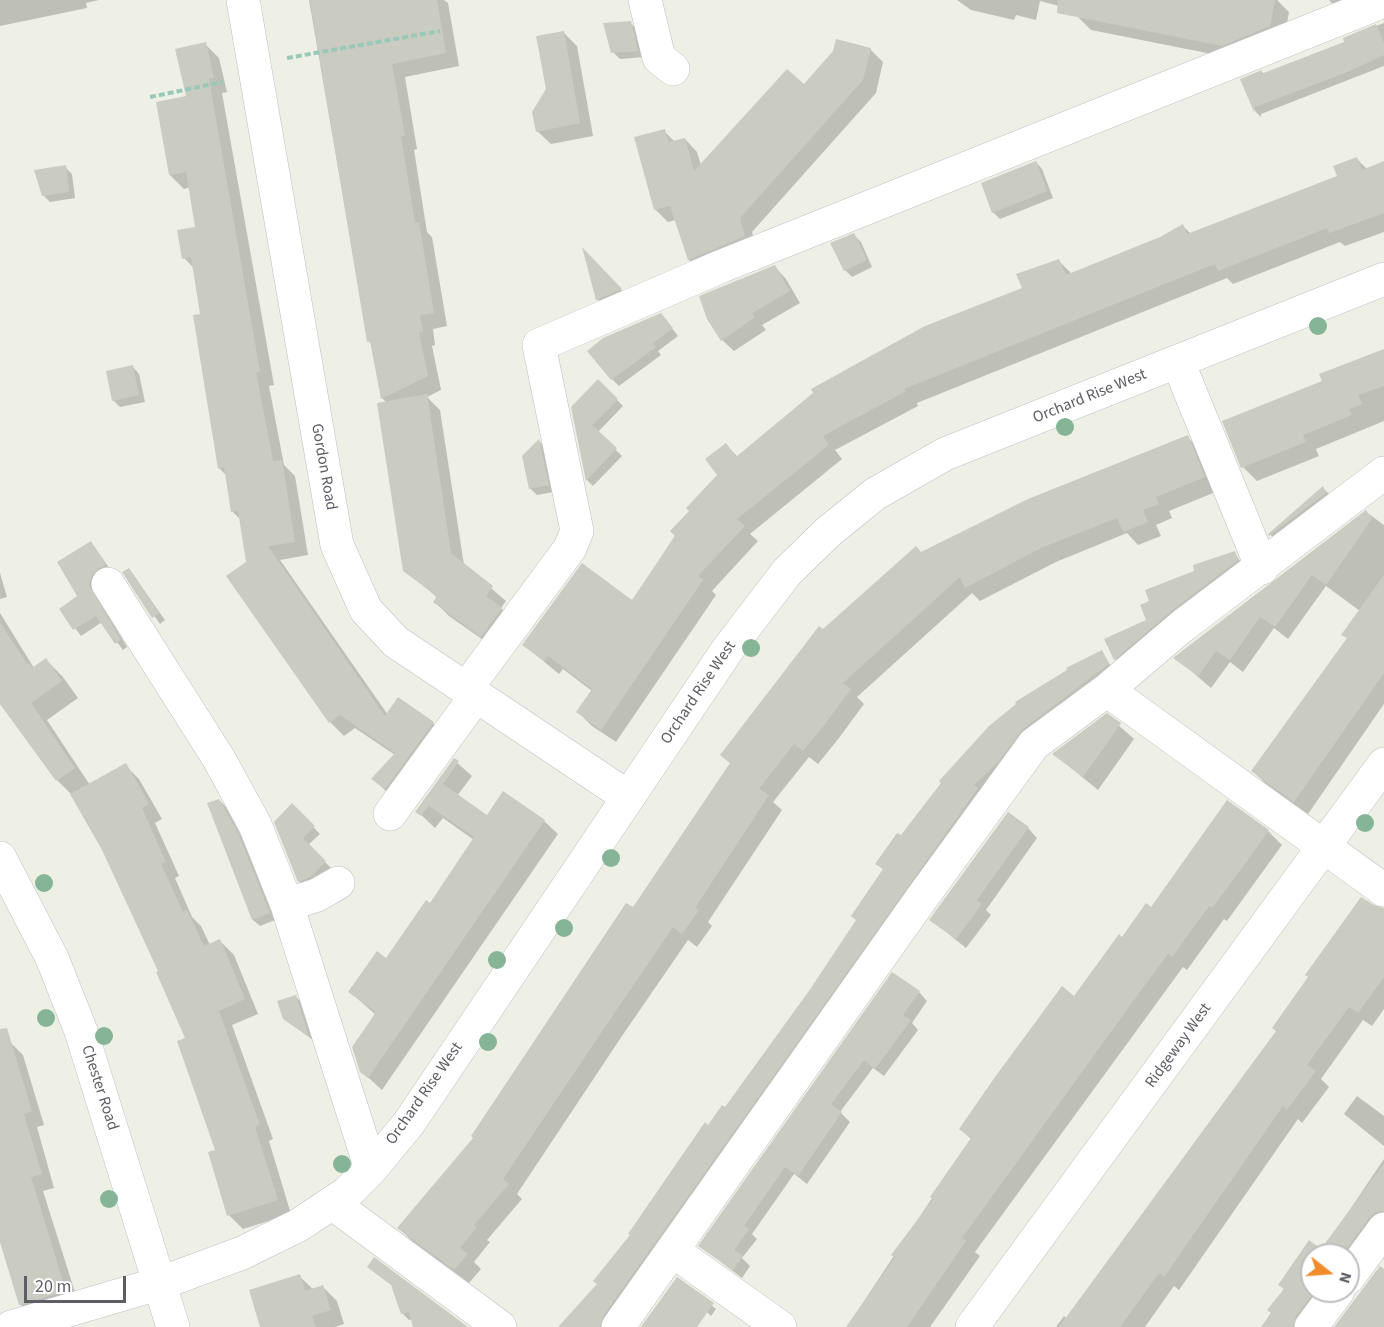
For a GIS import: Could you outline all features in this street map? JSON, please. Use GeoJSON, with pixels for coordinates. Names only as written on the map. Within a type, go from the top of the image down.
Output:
{"type":"FeatureCollection","features":[{"type":"Feature","properties":{"kind":"street","name":"Gordon Road"},"geometry":{"type":"LineString","coordinates":[[243,0],[337,545],[366,610],[396,642],[628,797]]}},
{"type":"Feature","properties":{"kind":"street"},"geometry":{"type":"LineString","coordinates":[[645,0],[659,58],[673,69]]}},
{"type":"Feature","properties":{"kind":"street"},"geometry":{"type":"LineString","coordinates":[[390,814],[570,548],[577,531],[539,345],[722,266],[1384,1]]}},
{"type":"Feature","properties":{"kind":"street","name":"Orchard Rise West"},"geometry":{"type":"LineString","coordinates":[[11,1327],[161,1283],[242,1253],[299,1225],[347,1193],[371,1169],[409,1123],[728,649],[787,572],[828,532],[867,501],[945,454],[1384,279]]}},
{"type":"Feature","properties":{"kind":"street"},"geometry":{"type":"LineString","coordinates":[[1178,362],[1262,568]]}},
{"type":"Feature","properties":{"kind":"street"},"geometry":{"type":"LineString","coordinates":[[618,1327],[921,899],[1035,744],[1107,690],[1181,627],[1262,568],[1384,473]]}},
{"type":"Feature","properties":{"kind":"street"},"geometry":{"type":"LineString","coordinates":[[108,584],[240,796],[269,855],[371,1169]]}},
{"type":"Feature","properties":{"kind":"street"},"geometry":{"type":"LineString","coordinates":[[1107,690],[1384,890]]}},
{"type":"Feature","properties":{"kind":"street","name":"Ridgeway West"},"geometry":{"type":"LineString","coordinates":[[972,1327],[1384,764]]}},
{"type":"Feature","properties":{"kind":"street","name":"Chester Road"},"geometry":{"type":"LineString","coordinates":[[0,858],[51,958],[81,1031],[173,1327]]}},
{"type":"Feature","properties":{"kind":"street"},"geometry":{"type":"LineString","coordinates":[[287,905],[317,895],[338,883]]}},
{"type":"Feature","properties":{"kind":"street"},"geometry":{"type":"LineString","coordinates":[[332,1203],[500,1327]]}},
{"type":"Feature","properties":{"kind":"street"},"geometry":{"type":"LineString","coordinates":[[1360,1262],[1384,1229]]}},
{"type":"Feature","properties":{"kind":"street"},"geometry":{"type":"LineString","coordinates":[[673,1251],[780,1327]]}},
{"type":"Feature","properties":{"kind":"street"},"geometry":{"type":"LineString","coordinates":[[1311,1327],[1329,1303]]}},
{"type":"Feature","properties":{"kind":"path"},"geometry":{"type":"LineString","coordinates":[[150,97],[255,69],[440,31]]}},
{"type":"Feature","properties":{"kind":"building"},"geometry":{"type":"Polygon","coordinates":[[[310,0],[437,0],[446,53],[392,64],[405,136],[401,136],[415,223],[419,222],[434,313],[420,315],[423,332],[419,333],[428,376],[381,399],[370,341],[367,342],[310,0]]]}},
{"type":"Feature","properties":{"kind":"building"},"geometry":{"type":"Polygon","coordinates":[[[1058,0],[1275,0],[1270,26],[1222,46],[1057,13],[1058,0]]]}},
{"type":"Feature","properties":{"kind":"building"},"geometry":{"type":"Polygon","coordinates":[[[631,21],[638,51],[611,53],[603,23],[631,21]]]}},
{"type":"Feature","properties":{"kind":"building"},"geometry":{"type":"Polygon","coordinates":[[[1376,24],[1384,44],[1384,55],[1350,71],[1255,107],[1254,112],[1240,79],[1262,70],[1261,74],[1344,42],[1343,38],[1376,24]]]}},
{"type":"Feature","properties":{"kind":"building"},"geometry":{"type":"Polygon","coordinates":[[[564,31],[580,123],[536,132],[532,112],[546,89],[536,36],[564,31]]]}},
{"type":"Feature","properties":{"kind":"building"},"geometry":{"type":"Polygon","coordinates":[[[836,39],[871,48],[863,80],[740,218],[745,236],[688,260],[670,206],[654,210],[634,137],[665,129],[668,142],[685,138],[694,171],[787,69],[804,84],[833,51],[836,39]]]}},
{"type":"Feature","properties":{"kind":"building"},"geometry":{"type":"Polygon","coordinates":[[[206,42],[214,78],[209,79],[260,372],[256,372],[273,461],[282,460],[295,542],[268,546],[385,716],[398,697],[434,722],[385,789],[371,779],[395,753],[340,715],[329,723],[226,576],[246,562],[238,511],[231,512],[224,467],[218,469],[193,315],[200,314],[191,257],[182,259],[177,230],[195,227],[186,172],[169,175],[156,102],[186,96],[175,49],[206,42]]]}},
{"type":"Feature","properties":{"kind":"building"},"geometry":{"type":"Polygon","coordinates":[[[1357,157],[1362,170],[1384,161],[1384,213],[1329,233],[1327,228],[1218,271],[1215,264],[1177,279],[904,389],[906,391],[823,436],[829,445],[737,519],[745,526],[698,576],[703,580],[601,730],[576,712],[592,689],[548,656],[544,661],[522,645],[582,563],[632,600],[675,536],[670,531],[689,511],[686,508],[717,475],[705,459],[726,443],[736,457],[813,393],[811,389],[925,326],[1022,288],[1016,274],[1059,259],[1066,275],[1160,237],[1183,224],[1187,234],[1337,176],[1333,166],[1357,157]]]}},
{"type":"Feature","properties":{"kind":"building"},"geometry":{"type":"Polygon","coordinates":[[[1036,161],[1047,191],[992,213],[981,183],[1036,161]]]}},
{"type":"Feature","properties":{"kind":"building"},"geometry":{"type":"Polygon","coordinates":[[[66,165],[69,192],[42,196],[34,170],[66,165]]]}},
{"type":"Feature","properties":{"kind":"building"},"geometry":{"type":"Polygon","coordinates":[[[854,233],[867,260],[844,271],[830,243],[854,233]]]}},
{"type":"Feature","properties":{"kind":"building"},"geometry":{"type":"Polygon","coordinates":[[[582,247],[622,289],[596,300],[582,247]]]}},
{"type":"Feature","properties":{"kind":"building"},"geometry":{"type":"Polygon","coordinates":[[[775,265],[790,291],[752,313],[755,317],[721,341],[707,319],[699,296],[775,265]]]}},
{"type":"Feature","properties":{"kind":"building"},"geometry":{"type":"Polygon","coordinates":[[[661,313],[673,328],[653,343],[656,347],[611,380],[587,351],[603,338],[661,313]]]}},
{"type":"Feature","properties":{"kind":"building"},"geometry":{"type":"Polygon","coordinates":[[[1384,349],[1384,386],[1358,395],[1362,404],[1349,409],[1352,415],[1303,435],[1306,442],[1241,468],[1222,421],[1322,381],[1319,374],[1384,349]]]}},
{"type":"Feature","properties":{"kind":"building"},"geometry":{"type":"Polygon","coordinates":[[[133,365],[139,395],[112,401],[106,371],[133,365]]]}},
{"type":"Feature","properties":{"kind":"building"},"geometry":{"type":"Polygon","coordinates":[[[598,379],[618,399],[592,425],[617,448],[586,481],[571,407],[598,379]]]}},
{"type":"Feature","properties":{"kind":"building"},"geometry":{"type":"Polygon","coordinates":[[[427,394],[451,553],[493,586],[486,596],[502,608],[481,637],[433,602],[437,596],[403,571],[377,403],[427,394]]]}},
{"type":"Feature","properties":{"kind":"building"},"geometry":{"type":"Polygon","coordinates":[[[1188,435],[1205,477],[1156,497],[1159,504],[1143,510],[1148,522],[1123,532],[1117,518],[1041,548],[965,588],[960,577],[843,683],[851,689],[825,724],[803,751],[794,744],[759,789],[769,795],[695,908],[699,910],[682,934],[673,927],[609,1021],[503,1179],[509,1184],[474,1225],[477,1227],[460,1248],[468,1254],[454,1270],[397,1228],[473,1138],[471,1136],[626,903],[633,907],[730,763],[720,755],[819,626],[823,629],[916,546],[921,552],[1028,499],[1188,435]]]}},
{"type":"Feature","properties":{"kind":"building"},"geometry":{"type":"Polygon","coordinates":[[[539,439],[549,485],[529,489],[522,456],[539,439]]]}},
{"type":"Feature","properties":{"kind":"building"},"geometry":{"type":"Polygon","coordinates":[[[1323,486],[1326,493],[1269,536],[1268,534],[1323,486]]]}},
{"type":"Feature","properties":{"kind":"building"},"geometry":{"type":"Polygon","coordinates":[[[1366,510],[1372,519],[1326,585],[1312,575],[1275,627],[1260,617],[1230,660],[1216,651],[1198,676],[1173,658],[1366,510]]]}},
{"type":"Feature","properties":{"kind":"building"},"geometry":{"type":"Polygon","coordinates":[[[91,541],[106,565],[92,575],[89,585],[121,640],[115,644],[96,616],[73,630],[59,609],[77,596],[57,562],[91,541]]]}},
{"type":"Feature","properties":{"kind":"building"},"geometry":{"type":"Polygon","coordinates":[[[1235,551],[1238,560],[1170,612],[1114,660],[1104,639],[1146,620],[1140,605],[1149,601],[1145,590],[1194,571],[1193,565],[1235,551]]]}},
{"type":"Feature","properties":{"kind":"building"},"geometry":{"type":"Polygon","coordinates":[[[129,568],[160,613],[152,618],[122,572],[129,568]]]}},
{"type":"Feature","properties":{"kind":"building"},"geometry":{"type":"Polygon","coordinates":[[[1384,575],[1384,673],[1294,802],[1251,771],[1347,638],[1341,635],[1384,575]]]}},
{"type":"Feature","properties":{"kind":"building"},"geometry":{"type":"Polygon","coordinates":[[[0,622],[27,664],[29,663],[32,668],[46,658],[62,681],[31,703],[75,768],[56,781],[0,704],[0,622]]]}},
{"type":"Feature","properties":{"kind":"building"},"geometry":{"type":"Polygon","coordinates":[[[1102,650],[1109,664],[1023,729],[998,762],[974,785],[978,788],[603,1316],[600,1327],[558,1327],[597,1284],[593,1281],[630,1235],[628,1234],[705,1122],[708,1125],[722,1105],[725,1107],[811,988],[856,920],[851,916],[883,869],[875,864],[897,833],[901,835],[941,783],[939,781],[989,726],[1016,704],[1015,702],[1067,670],[1066,668],[1102,650]]]}},
{"type":"Feature","properties":{"kind":"building"},"geometry":{"type":"Polygon","coordinates":[[[1107,713],[1121,723],[1083,777],[1052,754],[1107,713]]]}},
{"type":"Feature","properties":{"kind":"building"},"geometry":{"type":"Polygon","coordinates":[[[454,758],[459,761],[443,784],[487,815],[503,791],[545,820],[368,1078],[360,1072],[352,1047],[376,1012],[348,992],[377,951],[386,958],[426,900],[430,903],[474,837],[429,806],[421,816],[415,812],[454,758]]]}},
{"type":"Feature","properties":{"kind":"building"},"geometry":{"type":"Polygon","coordinates":[[[126,763],[149,804],[142,808],[166,862],[161,864],[183,912],[187,910],[204,946],[220,939],[245,999],[219,1011],[260,1125],[255,1127],[278,1200],[227,1216],[208,1152],[215,1150],[177,1041],[185,1038],[156,972],[158,971],[102,850],[70,794],[126,763]]]}},
{"type":"Feature","properties":{"kind":"building"},"geometry":{"type":"Polygon","coordinates":[[[219,799],[238,833],[270,913],[252,920],[207,803],[219,799]]]}},
{"type":"Feature","properties":{"kind":"building"},"geometry":{"type":"Polygon","coordinates":[[[1227,800],[1269,830],[1247,861],[1212,908],[1209,906],[1172,957],[1168,954],[1131,1004],[962,1238],[966,1241],[907,1327],[846,1327],[895,1257],[891,1255],[933,1199],[930,1197],[971,1138],[959,1129],[995,1077],[1062,986],[1074,996],[1119,934],[1122,937],[1146,903],[1151,907],[1227,800]]]}},
{"type":"Feature","properties":{"kind":"building"},"geometry":{"type":"Polygon","coordinates":[[[292,803],[315,826],[303,838],[326,861],[312,876],[298,882],[274,822],[292,803]]]}},
{"type":"Feature","properties":{"kind":"building"},"geometry":{"type":"Polygon","coordinates":[[[1008,812],[1029,827],[977,900],[982,904],[956,939],[929,920],[1008,812]]]}},
{"type":"Feature","properties":{"kind":"building"},"geometry":{"type":"Polygon","coordinates":[[[1361,897],[1384,908],[1384,977],[1358,1013],[1349,1007],[1307,1065],[1316,1071],[1287,1110],[1283,1106],[1164,1277],[1159,1273],[1120,1327],[1059,1327],[1276,1031],[1272,1028],[1308,977],[1305,975],[1361,897]]]}},
{"type":"Feature","properties":{"kind":"building"},"geometry":{"type":"Polygon","coordinates":[[[892,972],[920,991],[903,1015],[911,1020],[875,1069],[864,1060],[831,1104],[842,1112],[798,1176],[785,1167],[744,1226],[749,1229],[734,1250],[743,1256],[733,1270],[698,1246],[892,972]]]}},
{"type":"Feature","properties":{"kind":"building"},"geometry":{"type":"Polygon","coordinates":[[[296,995],[309,1037],[283,1019],[277,1001],[296,995]]]}},
{"type":"Feature","properties":{"kind":"building"},"geometry":{"type":"Polygon","coordinates":[[[7,1028],[32,1111],[24,1114],[42,1174],[31,1177],[66,1291],[19,1305],[0,1242],[0,1029],[7,1028]]]}},
{"type":"Feature","properties":{"kind":"building"},"geometry":{"type":"Polygon","coordinates":[[[1384,1163],[1384,1211],[1376,1212],[1369,1218],[1351,1243],[1325,1243],[1384,1163]]]}},
{"type":"Feature","properties":{"kind":"building"},"geometry":{"type":"Polygon","coordinates":[[[1300,1253],[1300,1303],[1306,1303],[1296,1316],[1293,1327],[1261,1327],[1271,1313],[1267,1310],[1284,1289],[1278,1285],[1300,1253]]]}},
{"type":"Feature","properties":{"kind":"building"},"geometry":{"type":"Polygon","coordinates":[[[374,1257],[468,1327],[413,1327],[409,1312],[401,1314],[391,1285],[367,1267],[374,1257]]]}},
{"type":"Feature","properties":{"kind":"building"},"geometry":{"type":"Polygon","coordinates":[[[1380,1266],[1384,1269],[1384,1327],[1334,1327],[1352,1303],[1360,1303],[1360,1293],[1380,1266]]]}},
{"type":"Feature","properties":{"kind":"building"},"geometry":{"type":"Polygon","coordinates":[[[300,1274],[305,1291],[323,1285],[331,1310],[312,1316],[316,1327],[260,1327],[249,1290],[300,1274]]]}},
{"type":"Feature","properties":{"kind":"building"},"geometry":{"type":"Polygon","coordinates":[[[677,1277],[714,1303],[697,1327],[641,1327],[677,1277]]]}}]}
